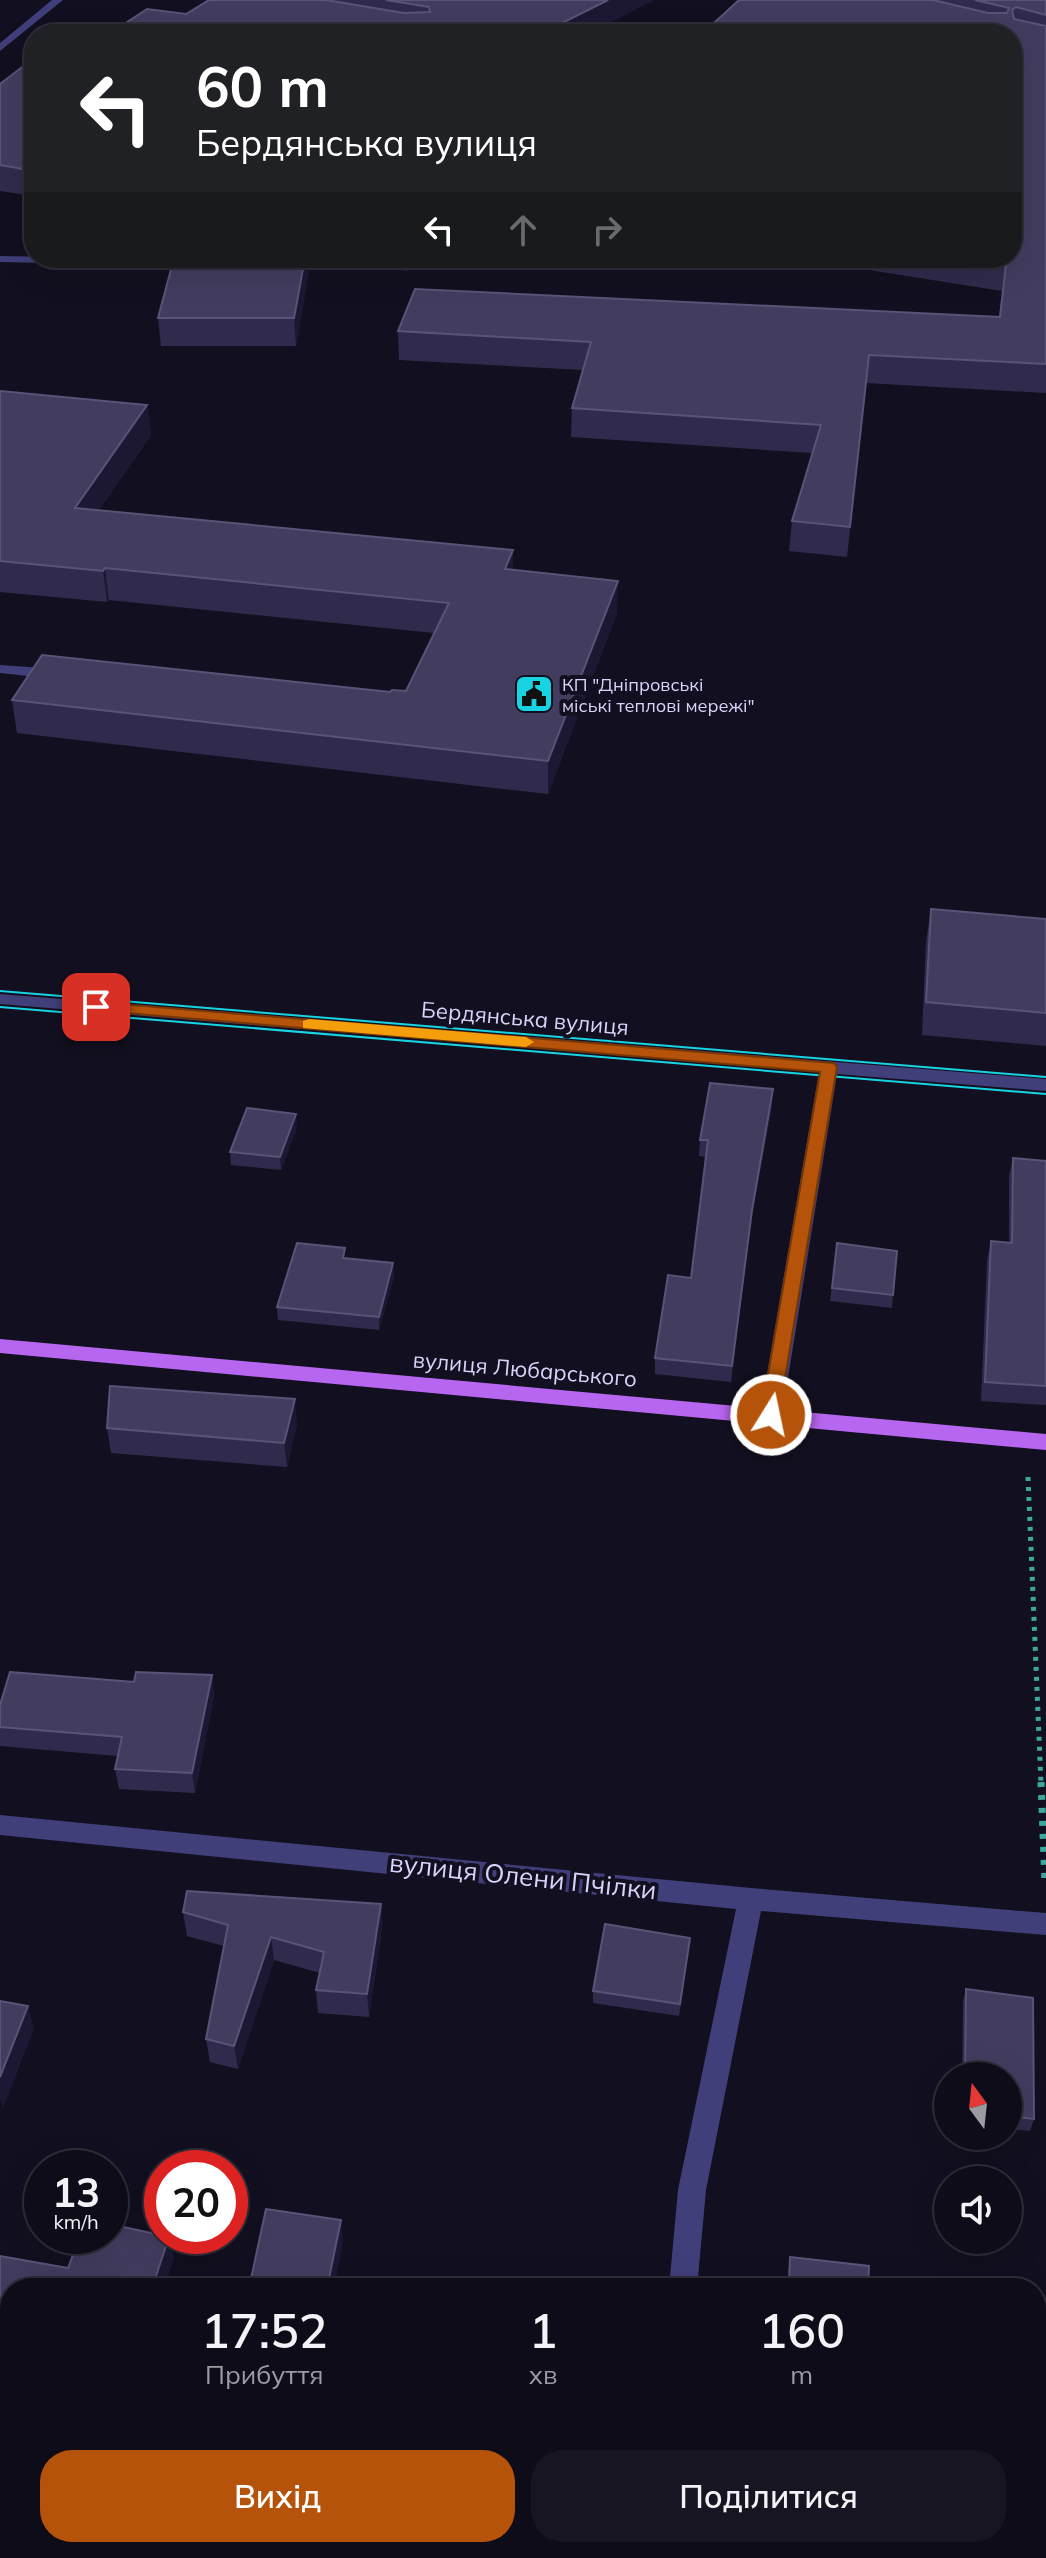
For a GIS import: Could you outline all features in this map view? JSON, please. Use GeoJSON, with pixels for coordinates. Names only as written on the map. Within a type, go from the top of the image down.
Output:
{"type":"FeatureCollection","features":[{"type":"Feature","properties":{"kind":"main road","name":"вулиця Любарського"},"geometry":{"type":"LineString","coordinates":[[0,1346],[771,1415],[1036,1442]]}},
{"type":"Feature","properties":{"kind":"street"},"geometry":{"type":"LineString","coordinates":[[28,24],[58,0]]}},
{"type":"Feature","properties":{"kind":"street"},"geometry":{"type":"LineString","coordinates":[[0,48],[24,27]]}},
{"type":"Feature","properties":{"kind":"street"},"geometry":{"type":"LineString","coordinates":[[15,34],[24,35]]}},
{"type":"Feature","properties":{"kind":"street"},"geometry":{"type":"LineString","coordinates":[[0,259],[24,260]]}},
{"type":"Feature","properties":{"kind":"street"},"geometry":{"type":"LineString","coordinates":[[0,669],[80,676]]}},
{"type":"Feature","properties":{"kind":"street","name":"Бердянська вулиця"},"geometry":{"type":"LineString","coordinates":[[0,999],[1046,1085]]}},
{"type":"Feature","properties":{"kind":"street"},"geometry":{"type":"LineString","coordinates":[[771,1415],[829,1067]]}},
{"type":"Feature","properties":{"kind":"street","name":"вулиця Олени Пчілки"},"geometry":{"type":"LineString","coordinates":[[0,1825],[751,1899],[1046,1924]]}},
{"type":"Feature","properties":{"kind":"street"},"geometry":{"type":"LineString","coordinates":[[684,2278],[692,2190],[751,1899]]}},
{"type":"Feature","properties":{"kind":"path"},"geometry":{"type":"LineString","coordinates":[[1036,1442],[1045,1896]]}},
{"type":"Feature","properties":{"kind":"building"},"geometry":{"type":"Polygon","coordinates":[[[209,0],[326,0],[404,13],[430,12],[429,7],[386,0],[608,0],[560,24],[124,24],[147,9],[186,14],[209,0]]]}},
{"type":"Feature","properties":{"kind":"building"},"geometry":{"type":"Polygon","coordinates":[[[739,0],[933,0],[988,13],[1007,13],[1009,8],[975,0],[1046,0],[1046,15],[1016,7],[1012,10],[1014,19],[1046,26],[1046,364],[869,355],[850,527],[792,521],[821,425],[572,408],[591,342],[398,331],[415,289],[1000,317],[1006,268],[1022,268],[1022,24],[713,24],[739,0]]]}},
{"type":"Feature","properties":{"kind":"building"},"geometry":{"type":"Polygon","coordinates":[[[24,66],[24,169],[0,165],[0,84],[24,66]]]}},
{"type":"Feature","properties":{"kind":"building"},"geometry":{"type":"Polygon","coordinates":[[[171,268],[303,268],[294,318],[158,318],[171,268]]]}},
{"type":"Feature","properties":{"kind":"building"},"geometry":{"type":"Polygon","coordinates":[[[0,391],[147,405],[75,508],[513,550],[505,569],[618,581],[548,761],[12,700],[42,655],[390,692],[406,691],[449,603],[105,568],[103,571],[0,561],[0,391]]]}},
{"type":"Feature","properties":{"kind":"building"},"geometry":{"type":"Polygon","coordinates":[[[931,909],[1046,919],[1046,1013],[926,1002],[931,909]]]}},
{"type":"Feature","properties":{"kind":"building"},"geometry":{"type":"Polygon","coordinates":[[[710,1083],[773,1089],[752,1210],[732,1366],[655,1358],[668,1275],[691,1278],[708,1140],[700,1140],[710,1083]]]}},
{"type":"Feature","properties":{"kind":"building"},"geometry":{"type":"Polygon","coordinates":[[[247,1108],[296,1114],[280,1157],[230,1152],[247,1108]]]}},
{"type":"Feature","properties":{"kind":"building"},"geometry":{"type":"Polygon","coordinates":[[[1013,1158],[1046,1161],[1046,1386],[985,1382],[991,1241],[1012,1243],[1013,1158]]]}},
{"type":"Feature","properties":{"kind":"building"},"geometry":{"type":"Polygon","coordinates":[[[297,1243],[345,1248],[343,1258],[393,1263],[379,1317],[277,1307],[297,1243]]]}},
{"type":"Feature","properties":{"kind":"building"},"geometry":{"type":"Polygon","coordinates":[[[837,1243],[897,1251],[893,1295],[832,1288],[837,1243]]]}},
{"type":"Feature","properties":{"kind":"building"},"geometry":{"type":"Polygon","coordinates":[[[110,1386],[295,1399],[284,1443],[107,1428],[110,1386]]]}},
{"type":"Feature","properties":{"kind":"building"},"geometry":{"type":"Polygon","coordinates":[[[10,1672],[134,1682],[136,1672],[212,1675],[192,1773],[115,1769],[122,1737],[0,1727],[0,1705],[10,1672]]]}},
{"type":"Feature","properties":{"kind":"building"},"geometry":{"type":"Polygon","coordinates":[[[187,1891],[381,1904],[367,1994],[316,1990],[324,1952],[271,1937],[234,2046],[206,2039],[228,1925],[183,1912],[187,1891]]]}},
{"type":"Feature","properties":{"kind":"building"},"geometry":{"type":"Polygon","coordinates":[[[605,1924],[690,1938],[680,2004],[593,1991],[605,1924]]]}},
{"type":"Feature","properties":{"kind":"building"},"geometry":{"type":"Polygon","coordinates":[[[966,1989],[1033,1998],[1034,2119],[1022,2118],[1022,2062],[965,2062],[966,1989]]]}},
{"type":"Feature","properties":{"kind":"building"},"geometry":{"type":"Polygon","coordinates":[[[0,2001],[28,2006],[0,2077],[0,2001]]]}},
{"type":"Feature","properties":{"kind":"building"},"geometry":{"type":"Polygon","coordinates":[[[266,2209],[341,2220],[329,2278],[251,2278],[266,2209]]]}},
{"type":"Feature","properties":{"kind":"building"},"geometry":{"type":"Polygon","coordinates":[[[128,2228],[144,2231],[144,2254],[163,2254],[155,2278],[0,2278],[0,2256],[68,2268],[73,2254],[128,2254],[128,2228]]]}},
{"type":"Feature","properties":{"kind":"building"},"geometry":{"type":"Polygon","coordinates":[[[790,2257],[869,2266],[868,2278],[789,2278],[790,2257]]]}},
{"type":"Feature","properties":{"kind":"tram line"},"geometry":{"type":"LineString","coordinates":[[0,991],[1046,1077]]}},
{"type":"Feature","properties":{"kind":"tram line"},"geometry":{"type":"LineString","coordinates":[[0,1007],[1046,1094]]}},
{"type":"Feature","properties":{"kind":"slow traffic"},"geometry":{"type":"LineString","coordinates":[[309,1024],[526,1042]]}},
{"type":"Feature","properties":{"kind":"place","name":"КП \"Дніпровські міські теплові мережі\""},"geometry":{"type":"Point","coordinates":[534,694]}},
{"type":"Feature","properties":{"kind":"route"},"geometry":{"type":"LineString","coordinates":[[96,1007],[829,1067],[771,1415]]}}]}
